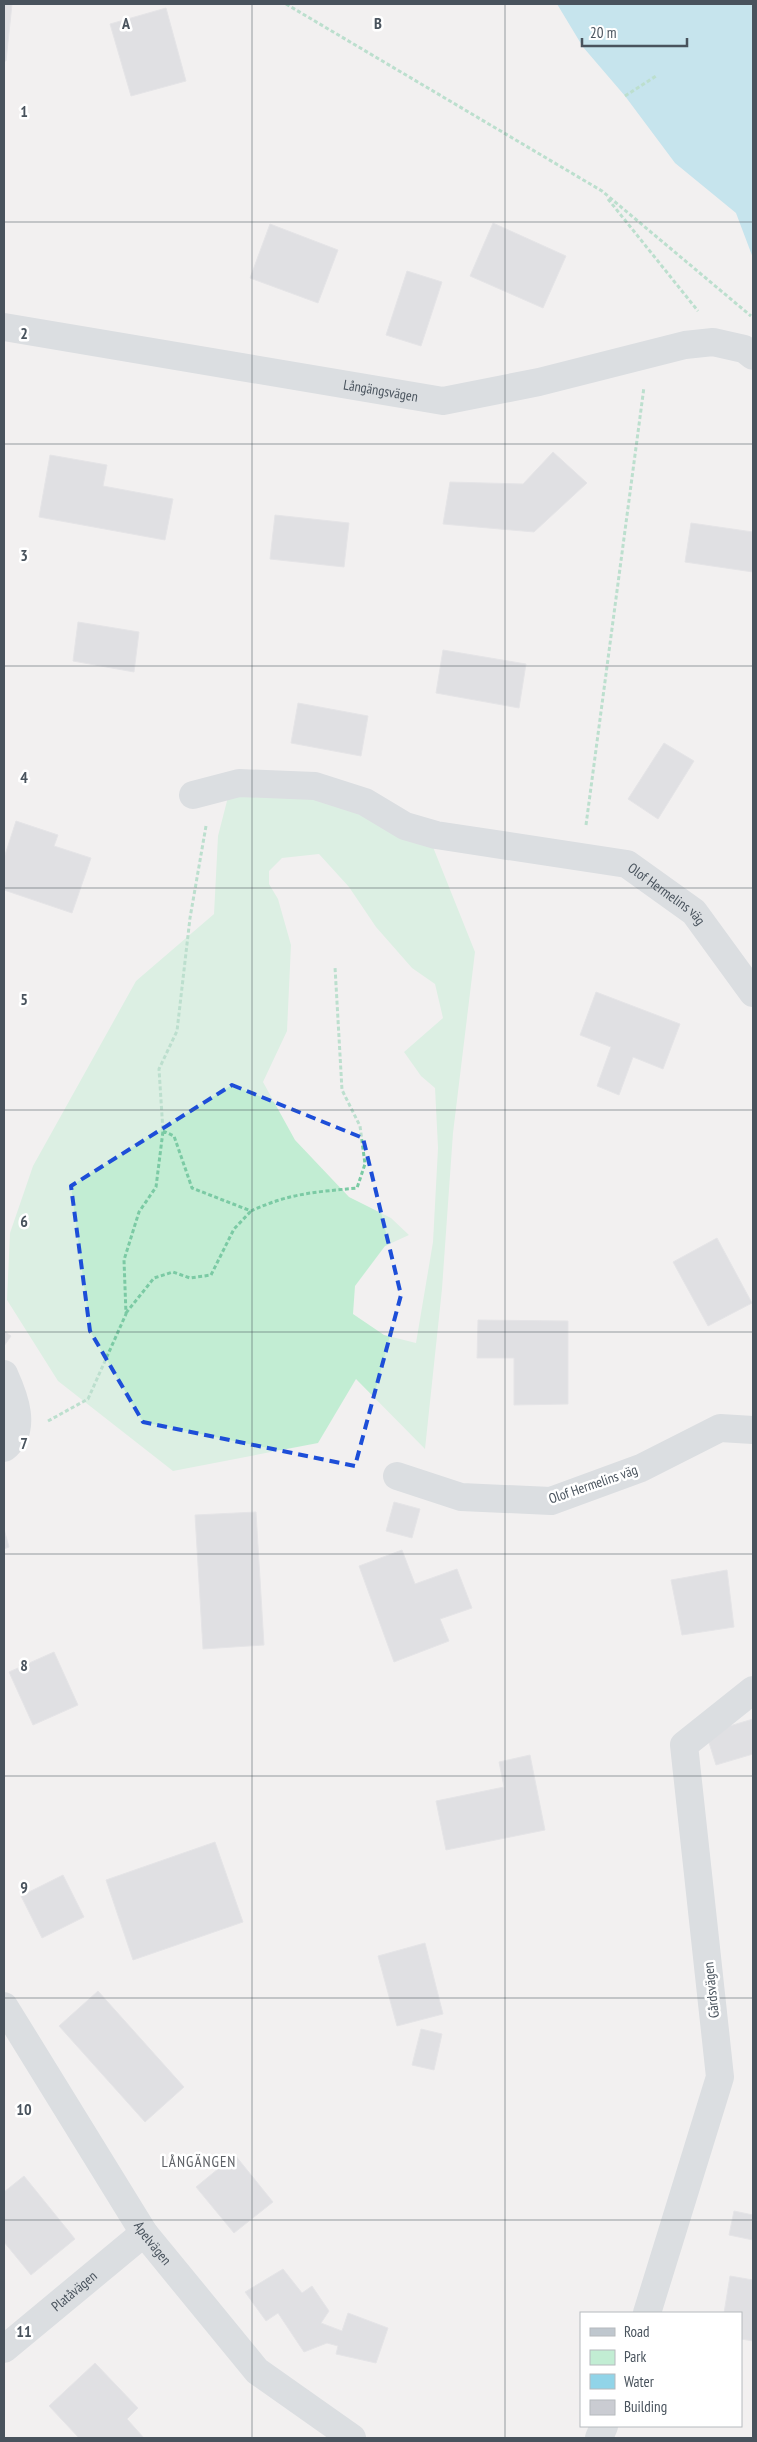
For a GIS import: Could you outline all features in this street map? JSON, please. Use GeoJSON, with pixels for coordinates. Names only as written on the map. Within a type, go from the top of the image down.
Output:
{"type":"FeatureCollection","features":[{"type":"Feature","properties":{"kind":"street","name":"Långängsvägen"},"geometry":{"type":"LineString","coordinates":[[4,327],[442,401],[539,382],[685,345],[713,342],[744,349],[753,356]]}},
{"type":"Feature","properties":{"kind":"street","name":"Olof Hermelins väg"},"geometry":{"type":"LineString","coordinates":[[202,793],[239,784],[314,786],[365,802],[404,826],[436,835],[627,864],[694,912],[753,993]]}},
{"type":"Feature","properties":{"kind":"street"},"geometry":{"type":"LineString","coordinates":[[4,1374],[13,1395],[18,1421],[7,1446]]}},
{"type":"Feature","properties":{"kind":"street","name":"Olof Hermelins väg"},"geometry":{"type":"LineString","coordinates":[[397,1476],[461,1497],[551,1501],[641,1468],[720,1428],[753,1430]]}},
{"type":"Feature","properties":{"kind":"street","name":"Gårdsvägen"},"geometry":{"type":"LineString","coordinates":[[647,2312],[720,2078],[684,1745],[753,1690]]}},
{"type":"Feature","properties":{"kind":"street","name":"Apelvägen"},"geometry":{"type":"LineString","coordinates":[[4,2006],[144,2233],[257,2371],[352,2438]]}},
{"type":"Feature","properties":{"kind":"street","name":"Platåvägen"},"geometry":{"type":"LineString","coordinates":[[4,2349],[144,2233]]}},
{"type":"Feature","properties":{"kind":"path"},"geometry":{"type":"LineString","coordinates":[[286,4],[602,191],[753,318]]}},
{"type":"Feature","properties":{"kind":"path"},"geometry":{"type":"LineString","coordinates":[[625,96],[656,76]]}},
{"type":"Feature","properties":{"kind":"path"},"geometry":{"type":"LineString","coordinates":[[602,191],[703,317],[713,342]]}},
{"type":"Feature","properties":{"kind":"path"},"geometry":{"type":"LineString","coordinates":[[582,857],[649,354]]}},
{"type":"Feature","properties":{"kind":"path"},"geometry":{"type":"LineString","coordinates":[[126,1314],[124,1260],[139,1212],[156,1187],[163,1131],[159,1069],[177,1031],[202,793]]}},
{"type":"Feature","properties":{"kind":"path"},"geometry":{"type":"LineString","coordinates":[[7,1446],[88,1399],[126,1314],[154,1278],[173,1272],[190,1278],[211,1275],[234,1229],[251,1210],[278,1199],[302,1193],[357,1188],[365,1164],[360,1126],[342,1090],[335,967]]}},
{"type":"Feature","properties":{"kind":"path"},"geometry":{"type":"LineString","coordinates":[[163,1131],[174,1136],[192,1188],[251,1210]]}},
{"type":"Feature","properties":{"kind":"highlighted area"},"geometry":{"type":"Polygon","coordinates":[[[232,1085],[363,1138],[401,1295],[355,1466],[143,1422],[90,1331],[71,1186],[232,1085]]]}},
{"type":"Feature","properties":{"kind":"green space"},"geometry":{"type":"Polygon","coordinates":[[[288,790],[427,832],[475,952],[453,1133],[442,1289],[425,1449],[356,1379],[318,1443],[173,1471],[58,1381],[7,1300],[10,1233],[33,1166],[136,981],[214,914],[218,836],[228,797],[288,790]],[[319,854],[282,858],[269,871],[269,884],[278,899],[291,945],[287,1031],[263,1082],[295,1140],[349,1197],[391,1218],[409,1235],[385,1246],[355,1286],[353,1314],[384,1335],[416,1343],[433,1242],[438,1148],[435,1088],[421,1076],[404,1052],[443,1018],[435,984],[412,968],[376,927],[349,887],[319,854]]]}},
{"type":"Feature","properties":{"kind":"water"},"geometry":{"type":"Polygon","coordinates":[[[557,4],[753,4],[753,258],[736,213],[675,163],[625,96],[583,47],[557,4]]]}},
{"type":"Feature","properties":{"kind":"building"},"geometry":{"type":"Polygon","coordinates":[[[4,4],[12,4],[6,61],[4,61],[4,4]]]}},
{"type":"Feature","properties":{"kind":"building"},"geometry":{"type":"Polygon","coordinates":[[[166,8],[186,81],[131,96],[110,24],[166,8]]]}},
{"type":"Feature","properties":{"kind":"building"},"geometry":{"type":"Polygon","coordinates":[[[493,223],[566,256],[543,308],[470,276],[493,223]]]}},
{"type":"Feature","properties":{"kind":"building"},"geometry":{"type":"Polygon","coordinates":[[[270,224],[338,250],[318,303],[250,278],[270,224]]]}},
{"type":"Feature","properties":{"kind":"building"},"geometry":{"type":"Polygon","coordinates":[[[407,271],[442,282],[421,346],[386,335],[407,271]]]}},
{"type":"Feature","properties":{"kind":"building"},"geometry":{"type":"Polygon","coordinates":[[[553,452],[587,483],[534,532],[443,524],[450,482],[523,484],[553,452]]]}},
{"type":"Feature","properties":{"kind":"building"},"geometry":{"type":"Polygon","coordinates":[[[50,455],[107,465],[103,486],[173,499],[165,540],[39,517],[50,455]]]}},
{"type":"Feature","properties":{"kind":"building"},"geometry":{"type":"Polygon","coordinates":[[[275,515],[349,523],[344,567],[270,559],[275,515]]]}},
{"type":"Feature","properties":{"kind":"building"},"geometry":{"type":"Polygon","coordinates":[[[691,523],[753,532],[753,572],[685,562],[691,523]]]}},
{"type":"Feature","properties":{"kind":"building"},"geometry":{"type":"Polygon","coordinates":[[[78,622],[139,632],[134,672],[73,661],[78,622]]]}},
{"type":"Feature","properties":{"kind":"building"},"geometry":{"type":"Polygon","coordinates":[[[443,650],[526,664],[519,708],[436,693],[443,650]]]}},
{"type":"Feature","properties":{"kind":"building"},"geometry":{"type":"Polygon","coordinates":[[[298,703],[368,716],[361,756],[291,743],[298,703]]]}},
{"type":"Feature","properties":{"kind":"building"},"geometry":{"type":"Polygon","coordinates":[[[664,743],[694,761],[658,819],[628,799],[664,743]]]}},
{"type":"Feature","properties":{"kind":"building"},"geometry":{"type":"Polygon","coordinates":[[[16,821],[58,835],[54,846],[91,858],[72,913],[4,890],[4,858],[16,821]]]}},
{"type":"Feature","properties":{"kind":"building"},"geometry":{"type":"Polygon","coordinates":[[[596,992],[680,1024],[663,1069],[633,1057],[619,1095],[597,1086],[611,1047],[580,1035],[596,992]]]}},
{"type":"Feature","properties":{"kind":"building"},"geometry":{"type":"Polygon","coordinates":[[[717,1238],[752,1303],[708,1326],[673,1262],[717,1238]]]}},
{"type":"Feature","properties":{"kind":"building"},"geometry":{"type":"Polygon","coordinates":[[[478,1320],[568,1321],[568,1404],[514,1405],[514,1358],[477,1358],[478,1320]]]}},
{"type":"Feature","properties":{"kind":"building"},"geometry":{"type":"Polygon","coordinates":[[[4,1331],[11,1336],[4,1346],[4,1331]]]}},
{"type":"Feature","properties":{"kind":"building"},"geometry":{"type":"Polygon","coordinates":[[[394,1502],[420,1509],[412,1538],[386,1531],[394,1502]]]}},
{"type":"Feature","properties":{"kind":"building"},"geometry":{"type":"Polygon","coordinates":[[[256,1512],[264,1645],[203,1649],[195,1515],[256,1512]]]}},
{"type":"Feature","properties":{"kind":"building"},"geometry":{"type":"Polygon","coordinates":[[[4,1529],[9,1547],[4,1549],[4,1529]]]}},
{"type":"Feature","properties":{"kind":"building"},"geometry":{"type":"Polygon","coordinates":[[[402,1550],[415,1584],[457,1569],[472,1608],[440,1619],[449,1641],[394,1662],[359,1566],[402,1550]]]}},
{"type":"Feature","properties":{"kind":"building"},"geometry":{"type":"Polygon","coordinates":[[[727,1570],[734,1627],[682,1635],[671,1580],[727,1570]]]}},
{"type":"Feature","properties":{"kind":"building"},"geometry":{"type":"Polygon","coordinates":[[[54,1652],[78,1705],[33,1725],[9,1672],[54,1652]]]}},
{"type":"Feature","properties":{"kind":"building"},"geometry":{"type":"Polygon","coordinates":[[[753,1719],[753,1754],[716,1765],[706,1733],[753,1719]]]}},
{"type":"Feature","properties":{"kind":"building"},"geometry":{"type":"Polygon","coordinates":[[[530,1755],[545,1830],[446,1850],[436,1801],[504,1787],[499,1762],[530,1755]]]}},
{"type":"Feature","properties":{"kind":"building"},"geometry":{"type":"Polygon","coordinates":[[[215,1842],[243,1922],[133,1960],[106,1880],[215,1842]]]}},
{"type":"Feature","properties":{"kind":"building"},"geometry":{"type":"Polygon","coordinates":[[[63,1875],[84,1917],[42,1938],[21,1896],[63,1875]]]}},
{"type":"Feature","properties":{"kind":"building"},"geometry":{"type":"Polygon","coordinates":[[[425,1943],[443,2014],[397,2026],[378,1956],[425,1943]]]}},
{"type":"Feature","properties":{"kind":"building"},"geometry":{"type":"Polygon","coordinates":[[[98,1991],[184,2087],[145,2122],[59,2026],[98,1991]]]}},
{"type":"Feature","properties":{"kind":"building"},"geometry":{"type":"Polygon","coordinates":[[[421,2029],[442,2034],[434,2070],[412,2065],[421,2029]]]}},
{"type":"Feature","properties":{"kind":"building"},"geometry":{"type":"Polygon","coordinates":[[[235,2155],[273,2202],[234,2233],[196,2187],[235,2155]]]}},
{"type":"Feature","properties":{"kind":"building"},"geometry":{"type":"Polygon","coordinates":[[[24,2176],[75,2239],[31,2275],[4,2242],[4,2192],[24,2176]]]}},
{"type":"Feature","properties":{"kind":"building"},"geometry":{"type":"Polygon","coordinates":[[[734,2211],[753,2215],[753,2240],[729,2235],[734,2211]]]}},
{"type":"Feature","properties":{"kind":"building"},"geometry":{"type":"Polygon","coordinates":[[[283,2269],[302,2293],[312,2286],[329,2311],[321,2323],[342,2331],[348,2313],[388,2328],[376,2363],[336,2354],[338,2346],[327,2343],[304,2352],[278,2313],[266,2321],[245,2292],[283,2269]]]}},
{"type":"Feature","properties":{"kind":"building"},"geometry":{"type":"Polygon","coordinates":[[[730,2276],[753,2280],[753,2341],[742,2339],[742,2312],[724,2312],[730,2276]]]}},
{"type":"Feature","properties":{"kind":"building"},"geometry":{"type":"Polygon","coordinates":[[[95,2363],[138,2408],[127,2419],[144,2438],[79,2438],[49,2406],[95,2363]]]}},
{"type":"Feature","properties":{"kind":"district","name":"LÅNGÄNGEN"},"geometry":{"type":"Point","coordinates":[199,2162]}}]}
